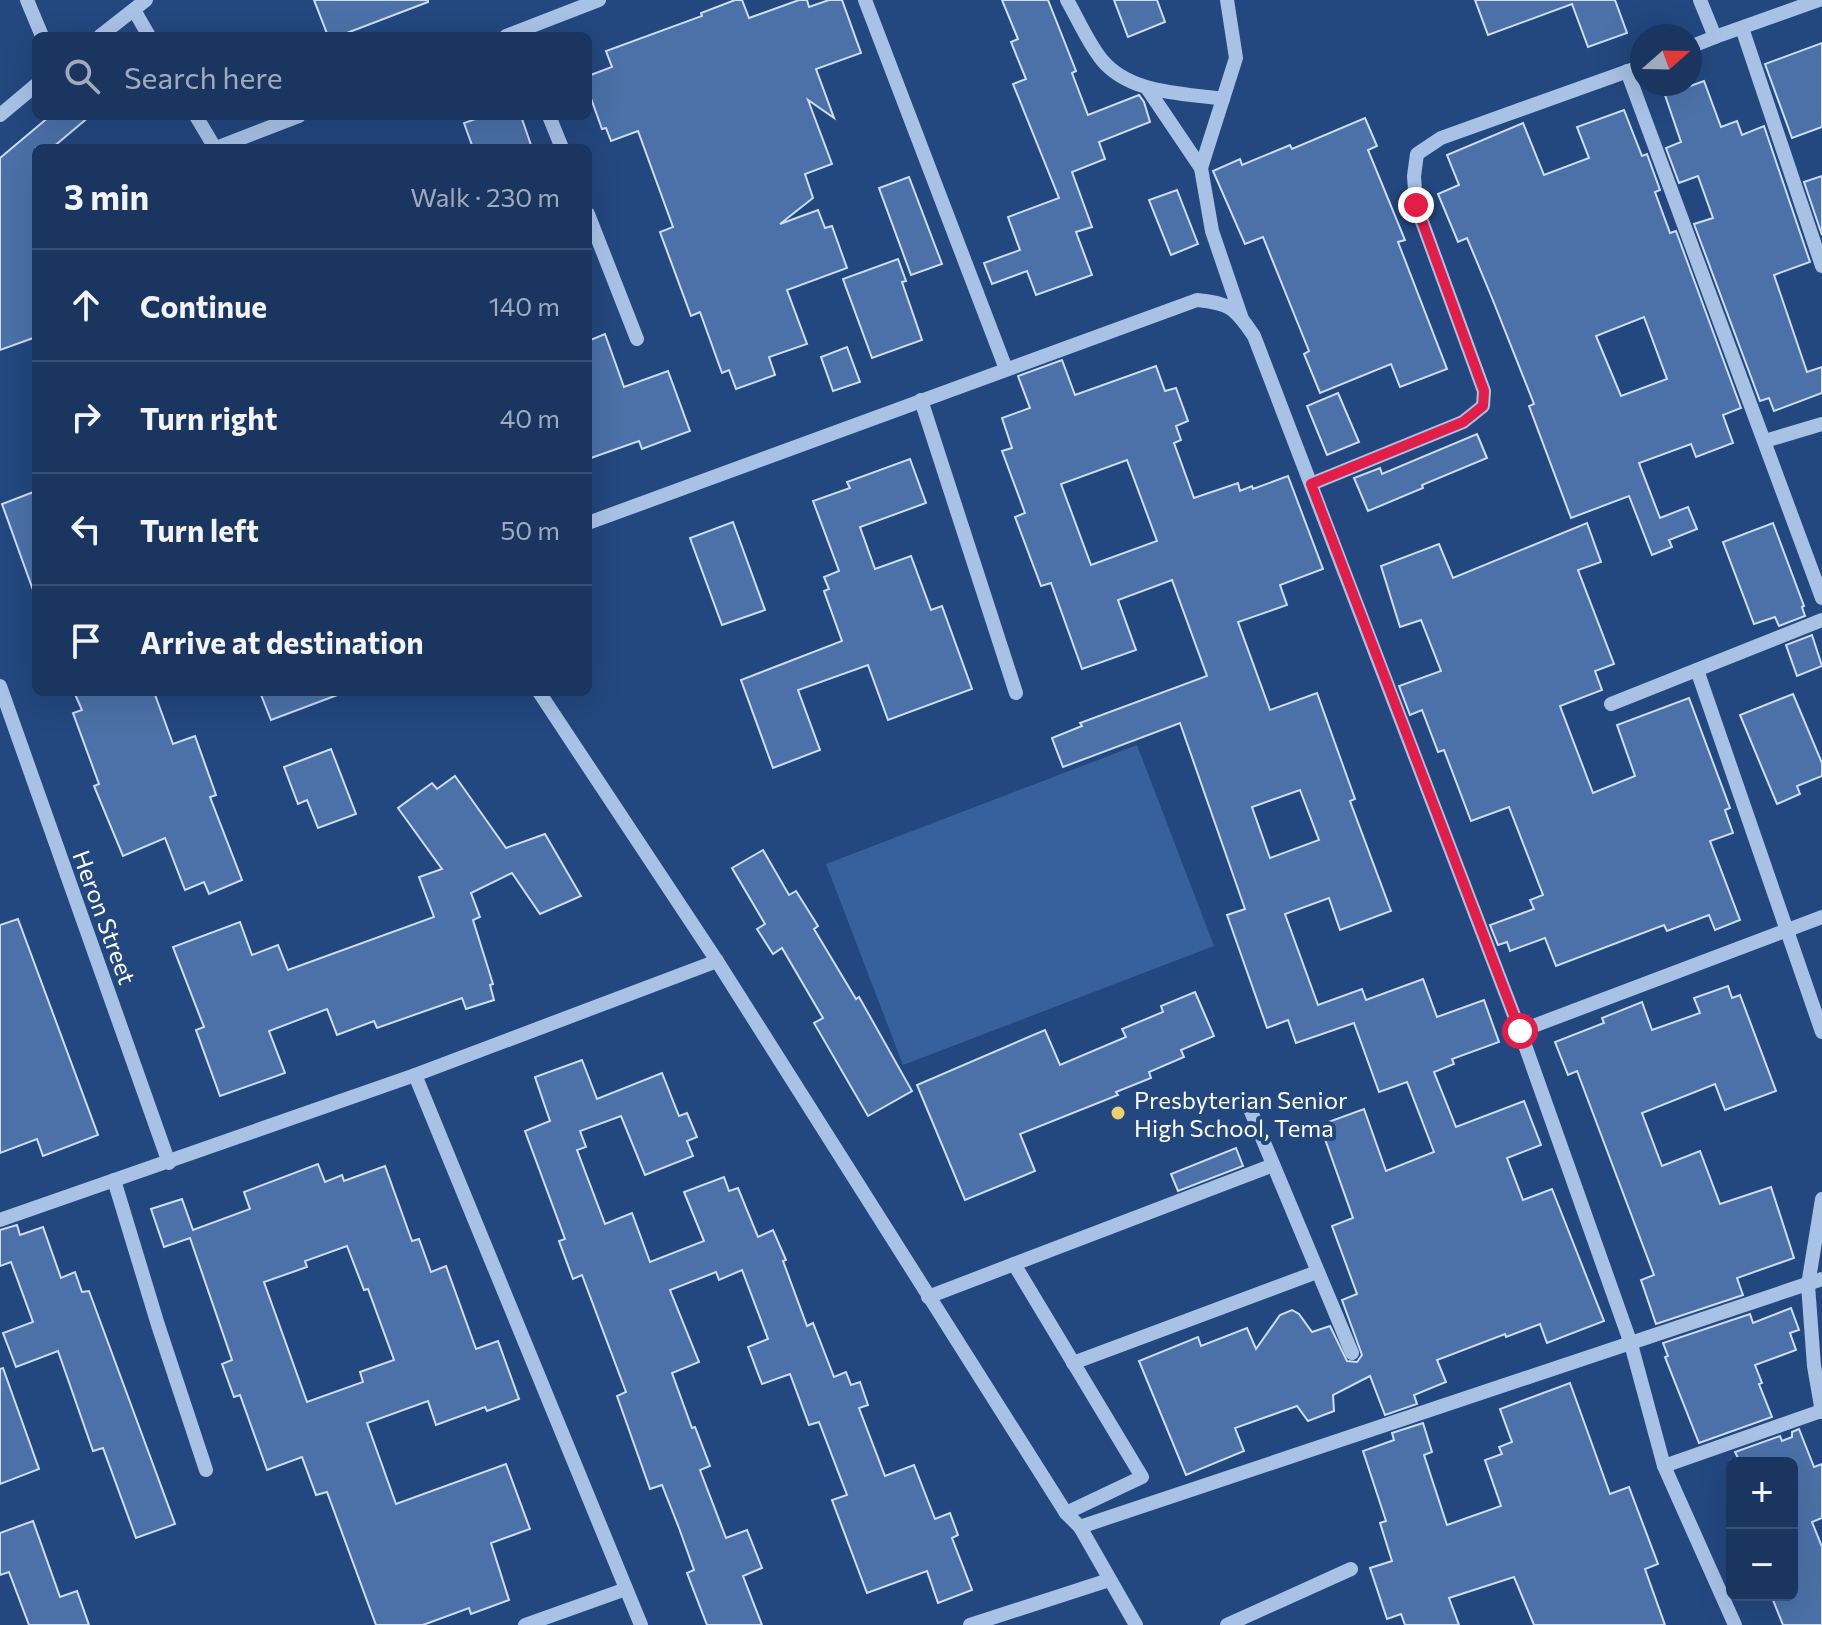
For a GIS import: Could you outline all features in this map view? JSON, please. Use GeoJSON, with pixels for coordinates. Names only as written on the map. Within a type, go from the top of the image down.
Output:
{"type":"FeatureCollection","features":[{"type":"Feature","properties":{"kind":"street"},"geometry":{"type":"LineString","coordinates":[[27,0],[40,32]]}},
{"type":"Feature","properties":{"kind":"street"},"geometry":{"type":"LineString","coordinates":[[521,32],[599,0]]}},
{"type":"Feature","properties":{"kind":"street"},"geometry":{"type":"LineString","coordinates":[[865,0],[1006,369]]}},
{"type":"Feature","properties":{"kind":"street"},"geometry":{"type":"LineString","coordinates":[[1067,0],[1100,58],[1116,74],[1147,88],[1223,99]]}},
{"type":"Feature","properties":{"kind":"street"},"geometry":{"type":"LineString","coordinates":[[1201,168],[1236,58],[1227,0]]}},
{"type":"Feature","properties":{"kind":"street"},"geometry":{"type":"LineString","coordinates":[[1700,0],[1715,37]]}},
{"type":"Feature","properties":{"kind":"street"},"geometry":{"type":"LineString","coordinates":[[1702,42],[1819,0]]}},
{"type":"Feature","properties":{"kind":"street"},"geometry":{"type":"LineString","coordinates":[[105,32],[140,5],[148,32]]}},
{"type":"Feature","properties":{"kind":"street"},"geometry":{"type":"LineString","coordinates":[[1742,28],[1822,266]]}},
{"type":"Feature","properties":{"kind":"street"},"geometry":{"type":"LineString","coordinates":[[1311,484],[1463,422],[1483,406],[1484,391],[1416,205],[1414,176],[1417,154],[1441,138],[1630,70]]}},
{"type":"Feature","properties":{"kind":"street"},"geometry":{"type":"LineString","coordinates":[[1627,71],[1822,598]]}},
{"type":"Feature","properties":{"kind":"street"},"geometry":{"type":"LineString","coordinates":[[0,115],[32,88]]}},
{"type":"Feature","properties":{"kind":"street"},"geometry":{"type":"LineString","coordinates":[[1147,88],[1201,168],[1212,231],[1242,319]]}},
{"type":"Feature","properties":{"kind":"street"},"geometry":{"type":"LineString","coordinates":[[198,120],[214,144]]}},
{"type":"Feature","properties":{"kind":"street"},"geometry":{"type":"LineString","coordinates":[[226,144],[289,120]]}},
{"type":"Feature","properties":{"kind":"street"},"geometry":{"type":"LineString","coordinates":[[551,120],[560,144]]}},
{"type":"Feature","properties":{"kind":"street"},"geometry":{"type":"LineString","coordinates":[[592,224],[637,339]]}},
{"type":"Feature","properties":{"kind":"street"},"geometry":{"type":"LineString","coordinates":[[592,522],[1197,300],[1222,302],[1242,319],[1254,336],[1520,1031],[1631,1344],[1664,1466],[1735,1625]]}},
{"type":"Feature","properties":{"kind":"street"},"geometry":{"type":"LineString","coordinates":[[921,400],[1016,693]]}},
{"type":"Feature","properties":{"kind":"street"},"geometry":{"type":"LineString","coordinates":[[1765,441],[1822,424]]}},
{"type":"Feature","properties":{"kind":"street"},"geometry":{"type":"LineString","coordinates":[[1611,704],[1821,625]]}},
{"type":"Feature","properties":{"kind":"street"},"geometry":{"type":"LineString","coordinates":[[1697,670],[1822,1032]]}},
{"type":"Feature","properties":{"kind":"street","name":"Heron Street"},"geometry":{"type":"LineString","coordinates":[[0,686],[3,705],[169,1163]]}},
{"type":"Feature","properties":{"kind":"street"},"geometry":{"type":"LineString","coordinates":[[542,696],[717,961],[1066,1513],[1080,1527],[1136,1625]]}},
{"type":"Feature","properties":{"kind":"street"},"geometry":{"type":"LineString","coordinates":[[1520,1031],[1822,917]]}},
{"type":"Feature","properties":{"kind":"street"},"geometry":{"type":"LineString","coordinates":[[0,1220],[415,1075],[717,961]]}},
{"type":"Feature","properties":{"kind":"street"},"geometry":{"type":"LineString","coordinates":[[415,1075],[641,1625]]}},
{"type":"Feature","properties":{"kind":"street"},"geometry":{"type":"LineString","coordinates":[[1250,1109],[1352,1353]]}},
{"type":"Feature","properties":{"kind":"street"},"geometry":{"type":"LineString","coordinates":[[928,1297],[1273,1165]]}},
{"type":"Feature","properties":{"kind":"street"},"geometry":{"type":"LineString","coordinates":[[114,1180],[206,1470]]}},
{"type":"Feature","properties":{"kind":"street"},"geometry":{"type":"LineString","coordinates":[[1664,1466],[1822,1412],[1814,1366],[1815,1282],[1822,1199]]}},
{"type":"Feature","properties":{"kind":"street"},"geometry":{"type":"LineString","coordinates":[[1014,1264],[1142,1477],[1066,1513]]}},
{"type":"Feature","properties":{"kind":"street"},"geometry":{"type":"LineString","coordinates":[[1073,1363],[1317,1272]]}},
{"type":"Feature","properties":{"kind":"street"},"geometry":{"type":"LineString","coordinates":[[1080,1527],[1815,1282]]}},
{"type":"Feature","properties":{"kind":"street"},"geometry":{"type":"LineString","coordinates":[[1227,1625],[1351,1569]]}},
{"type":"Feature","properties":{"kind":"street"},"geometry":{"type":"LineString","coordinates":[[970,1625],[1002,1620],[1109,1580]]}},
{"type":"Feature","properties":{"kind":"street"},"geometry":{"type":"LineString","coordinates":[[525,1625],[626,1589]]}},
{"type":"Feature","properties":{"kind":"shaded area"},"geometry":{"type":"Polygon","coordinates":[[[1137,745],[1214,946],[903,1065],[826,864],[1137,745]]]}},
{"type":"Feature","properties":{"kind":"building"},"geometry":{"type":"Polygon","coordinates":[[[314,0],[428,0],[349,32],[326,32],[314,0]]]}},
{"type":"Feature","properties":{"kind":"building"},"geometry":{"type":"Polygon","coordinates":[[[735,0],[742,0],[749,18],[799,0],[807,0],[809,7],[829,0],[842,0],[861,53],[816,69],[834,118],[808,100],[832,164],[805,174],[813,198],[780,224],[818,210],[825,228],[832,226],[847,268],[787,290],[807,344],[769,357],[775,375],[736,389],[729,370],[722,373],[700,312],[691,316],[660,232],[673,227],[638,131],[611,141],[606,128],[602,129],[592,101],[592,74],[612,67],[606,51],[702,16],[701,13],[735,0]]]}},
{"type":"Feature","properties":{"kind":"building"},"geometry":{"type":"Polygon","coordinates":[[[1002,0],[1048,0],[1076,71],[1072,73],[1088,115],[1139,95],[1150,122],[1099,142],[1105,159],[1072,172],[1092,227],[1076,232],[1092,275],[1036,295],[1027,271],[992,284],[984,263],[1020,250],[1008,217],[1059,198],[1013,84],[1026,79],[1011,42],[1018,39],[1002,0]]]}},
{"type":"Feature","properties":{"kind":"building"},"geometry":{"type":"Polygon","coordinates":[[[1114,0],[1157,0],[1165,22],[1128,37],[1114,0]]]}},
{"type":"Feature","properties":{"kind":"building"},"geometry":{"type":"Polygon","coordinates":[[[1475,0],[1615,0],[1627,33],[1588,47],[1572,4],[1488,35],[1475,0]]]}},
{"type":"Feature","properties":{"kind":"building"},"geometry":{"type":"Polygon","coordinates":[[[1822,43],[1822,127],[1792,138],[1765,64],[1822,43]]]}},
{"type":"Feature","properties":{"kind":"building"},"geometry":{"type":"Polygon","coordinates":[[[1702,82],[1721,127],[1737,121],[1742,135],[1764,126],[1810,262],[1774,275],[1807,372],[1822,367],[1822,393],[1774,411],[1769,398],[1760,401],[1694,224],[1713,218],[1698,176],[1679,183],[1666,148],[1681,142],[1665,96],[1702,96],[1702,82]]]}},
{"type":"Feature","properties":{"kind":"building"},"geometry":{"type":"Polygon","coordinates":[[[1624,110],[1642,156],[1647,154],[1660,190],[1655,192],[1670,233],[1676,231],[1741,408],[1723,415],[1733,443],[1696,457],[1691,444],[1639,463],[1660,518],[1688,507],[1697,529],[1669,540],[1672,547],[1652,555],[1629,496],[1571,518],[1529,406],[1534,404],[1492,298],[1467,238],[1458,242],[1438,194],[1459,185],[1447,155],[1523,123],[1544,175],[1589,158],[1577,127],[1624,110]],[[1644,317],[1596,336],[1621,396],[1667,379],[1644,317]]]}},
{"type":"Feature","properties":{"kind":"building"},"geometry":{"type":"Polygon","coordinates":[[[1365,118],[1377,146],[1368,150],[1405,240],[1398,242],[1447,369],[1400,387],[1391,364],[1320,393],[1304,354],[1309,351],[1263,237],[1245,244],[1213,171],[1240,159],[1242,165],[1290,145],[1292,149],[1365,118]]]}},
{"type":"Feature","properties":{"kind":"building"},"geometry":{"type":"Polygon","coordinates":[[[45,120],[85,120],[57,144],[32,144],[32,338],[0,350],[0,158],[45,120]]]}},
{"type":"Feature","properties":{"kind":"building"},"geometry":{"type":"Polygon","coordinates":[[[473,120],[522,120],[531,144],[472,144],[464,123],[473,120]]]}},
{"type":"Feature","properties":{"kind":"building"},"geometry":{"type":"Polygon","coordinates":[[[1822,176],[1822,235],[1804,182],[1822,176]]]}},
{"type":"Feature","properties":{"kind":"building"},"geometry":{"type":"Polygon","coordinates":[[[909,177],[942,264],[911,275],[879,188],[909,177]]]}},
{"type":"Feature","properties":{"kind":"building"},"geometry":{"type":"Polygon","coordinates":[[[1177,190],[1198,244],[1171,255],[1149,200],[1177,190]]]}},
{"type":"Feature","properties":{"kind":"building"},"geometry":{"type":"Polygon","coordinates":[[[898,259],[906,281],[902,282],[922,340],[872,358],[843,279],[898,259]]]}},
{"type":"Feature","properties":{"kind":"building"},"geometry":{"type":"Polygon","coordinates":[[[605,334],[624,387],[668,371],[690,431],[642,449],[639,441],[592,458],[592,339],[605,334]]]}},
{"type":"Feature","properties":{"kind":"building"},"geometry":{"type":"Polygon","coordinates":[[[847,347],[860,382],[833,391],[821,357],[847,347]]]}},
{"type":"Feature","properties":{"kind":"building"},"geometry":{"type":"Polygon","coordinates":[[[1062,360],[1075,395],[1156,366],[1165,391],[1176,388],[1188,421],[1176,426],[1181,440],[1174,443],[1194,498],[1238,483],[1240,491],[1252,486],[1253,489],[1288,476],[1323,569],[1280,585],[1287,605],[1238,622],[1270,710],[1317,693],[1355,799],[1350,801],[1391,911],[1340,930],[1329,898],[1285,914],[1318,1005],[1362,989],[1366,1000],[1423,979],[1437,1017],[1484,1000],[1499,1042],[1452,1059],[1454,1064],[1434,1072],[1456,1127],[1524,1101],[1541,1145],[1507,1158],[1523,1200],[1552,1189],[1604,1321],[1547,1343],[1540,1324],[1437,1360],[1446,1382],[1414,1395],[1417,1404],[1385,1415],[1370,1376],[1333,1395],[1334,1411],[1308,1421],[1297,1406],[1235,1428],[1244,1451],[1186,1475],[1139,1361],[1198,1337],[1201,1346],[1247,1328],[1256,1349],[1280,1315],[1292,1310],[1299,1314],[1312,1332],[1330,1326],[1347,1361],[1357,1362],[1362,1355],[1342,1300],[1357,1294],[1332,1226],[1353,1218],[1320,1125],[1364,1109],[1386,1171],[1434,1152],[1407,1082],[1379,1092],[1354,1023],[1296,1043],[1288,1020],[1267,1028],[1227,915],[1245,909],[1180,723],[1063,767],[1052,738],[1082,726],[1080,723],[1207,676],[1172,580],[1118,600],[1136,650],[1082,669],[1051,583],[1041,586],[1015,517],[1025,513],[1002,451],[1012,448],[1002,418],[1030,408],[1018,376],[1062,360]],[[1127,460],[1061,484],[1091,565],[1157,541],[1127,460]],[[1300,790],[1252,807],[1270,858],[1319,840],[1300,790]]]}},
{"type":"Feature","properties":{"kind":"building"},"geometry":{"type":"Polygon","coordinates":[[[1338,393],[1359,442],[1327,455],[1307,406],[1338,393]]]}},
{"type":"Feature","properties":{"kind":"building"},"geometry":{"type":"Polygon","coordinates":[[[1477,434],[1487,458],[1368,511],[1354,478],[1380,468],[1382,474],[1477,434]]]}},
{"type":"Feature","properties":{"kind":"building"},"geometry":{"type":"Polygon","coordinates":[[[910,459],[926,503],[860,527],[875,569],[911,556],[931,610],[942,606],[972,689],[888,720],[868,665],[798,690],[820,750],[773,768],[741,680],[842,641],[824,591],[829,589],[824,577],[839,571],[813,501],[850,488],[847,482],[910,459]]]}},
{"type":"Feature","properties":{"kind":"building"},"geometry":{"type":"Polygon","coordinates":[[[32,493],[32,587],[2,504],[32,493]]]}},
{"type":"Feature","properties":{"kind":"building"},"geometry":{"type":"Polygon","coordinates":[[[733,522],[765,610],[722,625],[690,538],[733,522]]]}},
{"type":"Feature","properties":{"kind":"building"},"geometry":{"type":"Polygon","coordinates":[[[1587,523],[1601,562],[1578,570],[1614,664],[1595,671],[1602,690],[1560,706],[1593,793],[1635,776],[1617,725],[1689,698],[1730,808],[1725,810],[1733,833],[1710,841],[1740,920],[1715,930],[1709,915],[1667,931],[1664,925],[1556,966],[1545,938],[1510,951],[1507,942],[1498,945],[1490,925],[1534,909],[1530,900],[1543,895],[1509,807],[1471,821],[1444,750],[1438,752],[1422,710],[1410,715],[1399,686],[1441,671],[1421,620],[1400,627],[1381,566],[1439,544],[1453,578],[1587,523]]]}},
{"type":"Feature","properties":{"kind":"building"},"geometry":{"type":"Polygon","coordinates":[[[1773,523],[1805,616],[1779,626],[1775,617],[1754,624],[1723,542],[1773,523]]]}},
{"type":"Feature","properties":{"kind":"building"},"geometry":{"type":"Polygon","coordinates":[[[1812,635],[1822,666],[1797,676],[1786,645],[1812,635]]]}},
{"type":"Feature","properties":{"kind":"building"},"geometry":{"type":"Polygon","coordinates":[[[1793,694],[1822,763],[1822,776],[1797,786],[1800,794],[1777,804],[1740,715],[1793,694]]]}},
{"type":"Feature","properties":{"kind":"building"},"geometry":{"type":"Polygon","coordinates":[[[76,696],[155,696],[173,744],[195,736],[216,795],[210,797],[242,880],[209,894],[204,882],[185,890],[165,838],[123,856],[94,786],[99,784],[73,713],[82,710],[76,696]]]}},
{"type":"Feature","properties":{"kind":"building"},"geometry":{"type":"Polygon","coordinates":[[[262,696],[335,696],[271,720],[262,696]]]}},
{"type":"Feature","properties":{"kind":"building"},"geometry":{"type":"Polygon","coordinates":[[[331,749],[356,814],[318,828],[307,800],[298,804],[284,767],[331,749]]]}},
{"type":"Feature","properties":{"kind":"building"},"geometry":{"type":"Polygon","coordinates":[[[455,776],[506,848],[545,834],[581,896],[540,914],[512,873],[471,893],[480,917],[473,920],[493,984],[490,985],[494,1000],[466,1009],[462,998],[377,1028],[374,1021],[337,1035],[327,1009],[269,1031],[285,1073],[220,1096],[196,1030],[204,1027],[173,947],[240,922],[252,955],[278,945],[288,970],[434,917],[419,877],[442,869],[398,808],[432,783],[437,789],[455,776]]]}},
{"type":"Feature","properties":{"kind":"building"},"geometry":{"type":"Polygon","coordinates":[[[763,850],[789,895],[796,891],[818,926],[814,929],[856,999],[859,997],[912,1091],[868,1116],[814,1023],[823,1018],[782,948],[773,954],[757,929],[765,924],[732,868],[763,850]]]}},
{"type":"Feature","properties":{"kind":"building"},"geometry":{"type":"Polygon","coordinates":[[[18,919],[98,1135],[43,1156],[37,1139],[0,1153],[0,925],[18,919]]]}},
{"type":"Feature","properties":{"kind":"building"},"geometry":{"type":"Polygon","coordinates":[[[1728,986],[1732,998],[1740,995],[1776,1091],[1725,1110],[1715,1084],[1642,1113],[1662,1166],[1700,1151],[1720,1204],[1771,1187],[1794,1258],[1737,1278],[1743,1295],[1656,1324],[1641,1280],[1654,1275],[1577,1071],[1568,1075],[1555,1042],[1604,1023],[1602,1018],[1642,1002],[1652,1030],[1700,1013],[1694,998],[1728,986]]]}},
{"type":"Feature","properties":{"kind":"building"},"geometry":{"type":"Polygon","coordinates":[[[1195,992],[1214,1036],[1181,1050],[1184,1057],[1149,1072],[1151,1078],[1116,1092],[1118,1095],[1020,1134],[1035,1171],[965,1200],[917,1085],[1045,1030],[1060,1065],[1126,1037],[1122,1029],[1163,1012],[1161,1006],[1195,992]]]}},
{"type":"Feature","properties":{"kind":"building"},"geometry":{"type":"Polygon","coordinates":[[[582,1060],[597,1099],[662,1073],[679,1116],[687,1113],[697,1137],[687,1141],[693,1156],[645,1175],[621,1116],[580,1131],[586,1147],[577,1150],[605,1224],[632,1213],[650,1262],[704,1241],[684,1192],[724,1177],[729,1191],[738,1188],[758,1237],[773,1230],[807,1326],[813,1323],[834,1377],[846,1372],[851,1385],[860,1382],[868,1405],[859,1408],[885,1476],[914,1465],[935,1519],[950,1513],[958,1535],[952,1538],[972,1590],[938,1603],[927,1571],[867,1593],[832,1500],[847,1495],[819,1422],[809,1425],[790,1374],[762,1384],[748,1347],[768,1339],[742,1270],[719,1280],[716,1272],[670,1290],[699,1362],[672,1373],[710,1466],[700,1470],[726,1538],[747,1530],[762,1568],[743,1576],[762,1625],[707,1625],[687,1573],[694,1570],[679,1528],[662,1485],[650,1489],[617,1396],[626,1392],[582,1275],[573,1279],[559,1241],[565,1239],[525,1131],[550,1121],[535,1077],[582,1060]]]}},
{"type":"Feature","properties":{"kind":"building"},"geometry":{"type":"Polygon","coordinates":[[[1236,1148],[1243,1166],[1178,1191],[1171,1174],[1236,1148]]]}},
{"type":"Feature","properties":{"kind":"building"},"geometry":{"type":"Polygon","coordinates":[[[318,1164],[325,1182],[342,1175],[344,1181],[385,1166],[412,1241],[419,1239],[431,1272],[446,1266],[476,1349],[498,1341],[519,1399],[487,1411],[485,1407],[436,1425],[428,1401],[367,1423],[396,1504],[506,1464],[530,1529],[491,1543],[509,1600],[471,1614],[469,1608],[423,1625],[376,1625],[327,1492],[316,1495],[302,1457],[267,1470],[240,1395],[234,1397],[222,1364],[232,1360],[190,1238],[164,1247],[151,1209],[182,1199],[193,1230],[250,1209],[244,1192],[318,1164]],[[347,1246],[305,1261],[307,1267],[264,1282],[307,1402],[363,1382],[360,1372],[394,1360],[368,1289],[364,1290],[347,1246]]]}},
{"type":"Feature","properties":{"kind":"building"},"geometry":{"type":"Polygon","coordinates":[[[17,1225],[20,1235],[43,1227],[61,1278],[75,1272],[82,1292],[89,1291],[175,1524],[136,1538],[103,1448],[93,1451],[58,1351],[16,1367],[3,1333],[33,1322],[11,1262],[0,1266],[0,1230],[17,1225]]]}},
{"type":"Feature","properties":{"kind":"building"},"geometry":{"type":"Polygon","coordinates":[[[1791,1308],[1799,1330],[1790,1333],[1796,1350],[1755,1365],[1772,1417],[1699,1443],[1665,1357],[1668,1356],[1663,1343],[1750,1314],[1753,1323],[1791,1308]]]}},
{"type":"Feature","properties":{"kind":"building"},"geometry":{"type":"Polygon","coordinates":[[[3,1368],[39,1469],[0,1484],[0,1369],[3,1368]]]}},
{"type":"Feature","properties":{"kind":"building"},"geometry":{"type":"Polygon","coordinates":[[[1570,1383],[1610,1494],[1629,1487],[1658,1564],[1645,1569],[1665,1625],[1534,1625],[1514,1577],[1449,1598],[1459,1625],[1405,1625],[1401,1614],[1387,1619],[1370,1568],[1392,1561],[1380,1523],[1386,1521],[1363,1451],[1394,1440],[1392,1433],[1423,1423],[1432,1452],[1424,1455],[1447,1525],[1501,1506],[1485,1460],[1502,1454],[1499,1447],[1512,1442],[1500,1409],[1570,1383]]]}},
{"type":"Feature","properties":{"kind":"building"},"geometry":{"type":"Polygon","coordinates":[[[1799,1429],[1814,1467],[1822,1464],[1822,1518],[1812,1522],[1822,1547],[1822,1625],[1783,1625],[1773,1601],[1798,1601],[1798,1457],[1738,1457],[1735,1452],[1780,1436],[1782,1441],[1792,1437],[1792,1432],[1799,1429]]]}},
{"type":"Feature","properties":{"kind":"building"},"geometry":{"type":"Polygon","coordinates":[[[33,1521],[60,1597],[77,1591],[89,1625],[29,1625],[9,1572],[0,1575],[0,1533],[33,1521]]]}},
{"type":"Feature","properties":{"kind":"place","name":"Presbyterian Senior High School, Tema"},"geometry":{"type":"Point","coordinates":[1118,1113]}},
{"type":"Feature","properties":{"kind":"route"},"geometry":{"type":"LineString","coordinates":[[1416,205],[1484,391],[1483,406],[1463,422],[1311,484],[1520,1031]]}}]}
